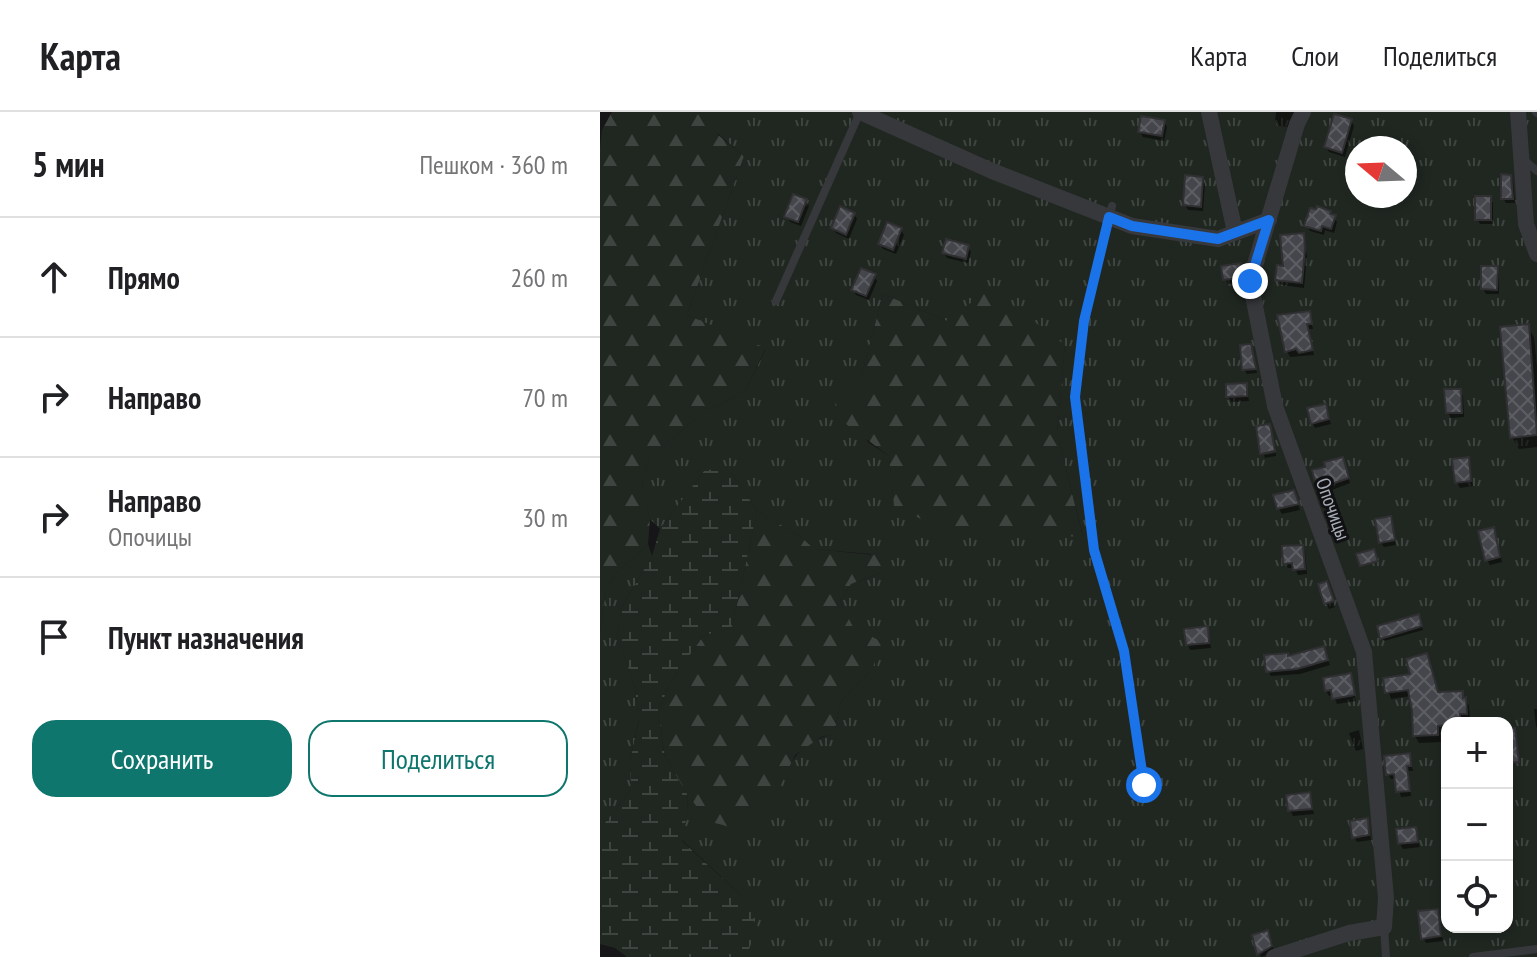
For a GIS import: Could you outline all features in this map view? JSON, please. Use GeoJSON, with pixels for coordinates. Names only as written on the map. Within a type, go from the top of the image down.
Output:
{"type":"FeatureCollection","features":[{"type":"Feature","properties":{"kind":"street"},"geometry":{"type":"LineString","coordinates":[[860,112],[992,171],[1110,211],[1132,226],[1218,239],[1269,220]]}},
{"type":"Feature","properties":{"kind":"street"},"geometry":{"type":"LineString","coordinates":[[1209,112],[1235,232]]}},
{"type":"Feature","properties":{"kind":"street","name":"Опочицы"},"geometry":{"type":"LineString","coordinates":[[1303,112],[1250,281],[1275,406],[1364,652],[1386,898],[1384,927]]}},
{"type":"Feature","properties":{"kind":"street"},"geometry":{"type":"LineString","coordinates":[[1518,112],[1526,224],[1537,254]]}},
{"type":"Feature","properties":{"kind":"street"},"geometry":{"type":"LineString","coordinates":[[1274,957],[1349,933],[1384,927]]}},
{"type":"Feature","properties":{"kind":"lane"},"geometry":{"type":"LineString","coordinates":[[776,301],[860,112]]}},
{"type":"Feature","properties":{"kind":"lane"},"geometry":{"type":"LineString","coordinates":[[1523,159],[1537,171]]}},
{"type":"Feature","properties":{"kind":"lane"},"geometry":{"type":"LineString","coordinates":[[1110,211],[1084,321],[1075,397],[1094,550],[1124,651],[1144,785]]}},
{"type":"Feature","properties":{"kind":"lane"},"geometry":{"type":"LineString","coordinates":[[1384,927],[1386,957]]}},
{"type":"Feature","properties":{"kind":"lane"},"geometry":{"type":"LineString","coordinates":[[1473,957],[1537,949]]}},
{"type":"Feature","properties":{"kind":"green space"},"geometry":{"type":"Polygon","coordinates":[[[612,112],[728,112],[717,134],[744,156],[687,315],[766,348],[746,389],[707,409],[649,458],[642,484],[650,519],[648,544],[615,574],[606,589],[600,633],[600,148],[602,130],[612,112]]]}},
{"type":"Feature","properties":{"kind":"green space"},"geometry":{"type":"Polygon","coordinates":[[[728,112],[1537,112],[1537,957],[746,957],[746,900],[682,840],[688,810],[687,794],[700,811],[769,809],[799,752],[820,738],[834,734],[841,701],[872,670],[840,601],[851,584],[880,573],[871,554],[813,549],[800,536],[757,511],[732,473],[704,471],[660,529],[650,519],[642,484],[649,458],[707,409],[746,389],[766,349],[687,315],[744,156],[717,133],[728,112]],[[883,294],[858,389],[835,397],[869,443],[889,456],[894,506],[1083,536],[1057,433],[1065,345],[947,321],[883,294]]]}},
{"type":"Feature","properties":{"kind":"green space"},"geometry":{"type":"Polygon","coordinates":[[[990,288],[1065,345],[1057,433],[1083,537],[942,529],[894,506],[889,456],[838,418],[834,397],[858,389],[883,294],[947,321],[990,288]]]}},
{"type":"Feature","properties":{"kind":"green space"},"geometry":{"type":"Polygon","coordinates":[[[719,468],[732,473],[757,511],[732,627],[703,636],[669,685],[658,713],[665,757],[687,794],[688,810],[682,841],[746,900],[757,928],[746,957],[627,957],[615,948],[600,944],[600,829],[631,790],[630,761],[639,721],[635,688],[617,634],[622,607],[652,556],[660,529],[704,471],[719,468]]]}},
{"type":"Feature","properties":{"kind":"green space"},"geometry":{"type":"Polygon","coordinates":[[[757,511],[800,536],[814,549],[893,557],[880,573],[851,584],[840,601],[853,627],[882,642],[872,670],[841,701],[834,734],[821,737],[795,755],[769,809],[751,825],[735,828],[711,822],[687,794],[665,757],[658,713],[669,685],[703,636],[732,627],[757,511]]]}},
{"type":"Feature","properties":{"kind":"green space"},"geometry":{"type":"Polygon","coordinates":[[[648,544],[652,556],[622,607],[617,634],[635,688],[639,720],[630,761],[631,790],[600,829],[600,633],[606,589],[615,574],[648,544]]]}},
{"type":"Feature","properties":{"kind":"building"},"geometry":{"type":"Polygon","coordinates":[[[1334,114],[1352,119],[1342,153],[1324,147],[1334,114]]]}},
{"type":"Feature","properties":{"kind":"building"},"geometry":{"type":"Polygon","coordinates":[[[1141,116],[1165,120],[1162,136],[1138,132],[1141,116]]]}},
{"type":"Feature","properties":{"kind":"building"},"geometry":{"type":"Polygon","coordinates":[[[1501,174],[1511,175],[1513,199],[1501,199],[1501,174]]]}},
{"type":"Feature","properties":{"kind":"building"},"geometry":{"type":"Polygon","coordinates":[[[1185,175],[1203,177],[1201,207],[1183,205],[1185,175]]]}},
{"type":"Feature","properties":{"kind":"building"},"geometry":{"type":"Polygon","coordinates":[[[793,194],[807,199],[798,222],[784,217],[793,194]]]}},
{"type":"Feature","properties":{"kind":"building"},"geometry":{"type":"Polygon","coordinates":[[[1475,196],[1491,196],[1491,220],[1475,220],[1475,196]]]}},
{"type":"Feature","properties":{"kind":"building"},"geometry":{"type":"Polygon","coordinates":[[[840,206],[855,213],[846,235],[831,228],[840,206]]]}},
{"type":"Feature","properties":{"kind":"building"},"geometry":{"type":"Polygon","coordinates":[[[1317,206],[1336,215],[1331,229],[1322,226],[1321,231],[1304,226],[1310,208],[1316,209],[1317,206]]]}},
{"type":"Feature","properties":{"kind":"building"},"geometry":{"type":"Polygon","coordinates":[[[887,222],[902,228],[893,250],[878,244],[887,222]]]}},
{"type":"Feature","properties":{"kind":"building"},"geometry":{"type":"Polygon","coordinates":[[[1304,233],[1302,283],[1275,280],[1277,265],[1283,266],[1280,235],[1304,233]]]}},
{"type":"Feature","properties":{"kind":"building"},"geometry":{"type":"Polygon","coordinates":[[[946,239],[969,245],[966,259],[942,253],[946,239]]]}},
{"type":"Feature","properties":{"kind":"building"},"geometry":{"type":"Polygon","coordinates":[[[1241,263],[1240,278],[1223,280],[1221,266],[1241,263]]]}},
{"type":"Feature","properties":{"kind":"building"},"geometry":{"type":"Polygon","coordinates":[[[1481,266],[1498,266],[1497,290],[1481,289],[1481,266]]]}},
{"type":"Feature","properties":{"kind":"building"},"geometry":{"type":"Polygon","coordinates":[[[861,268],[876,274],[866,296],[851,290],[861,268]]]}},
{"type":"Feature","properties":{"kind":"building"},"geometry":{"type":"Polygon","coordinates":[[[1310,311],[1312,324],[1307,324],[1313,350],[1285,352],[1277,315],[1310,311]]]}},
{"type":"Feature","properties":{"kind":"building"},"geometry":{"type":"Polygon","coordinates":[[[1529,324],[1537,435],[1510,438],[1500,327],[1529,324]]]}},
{"type":"Feature","properties":{"kind":"building"},"geometry":{"type":"Polygon","coordinates":[[[1251,344],[1256,369],[1242,370],[1240,345],[1251,344]]]}},
{"type":"Feature","properties":{"kind":"building"},"geometry":{"type":"Polygon","coordinates":[[[1247,383],[1247,396],[1226,397],[1226,384],[1247,383]]]}},
{"type":"Feature","properties":{"kind":"building"},"geometry":{"type":"Polygon","coordinates":[[[1444,389],[1461,389],[1462,413],[1446,413],[1444,389]]]}},
{"type":"Feature","properties":{"kind":"building"},"geometry":{"type":"Polygon","coordinates":[[[1326,404],[1329,419],[1311,424],[1307,408],[1326,404]]]}},
{"type":"Feature","properties":{"kind":"building"},"geometry":{"type":"Polygon","coordinates":[[[1270,424],[1275,451],[1260,454],[1256,426],[1270,424]]]}},
{"type":"Feature","properties":{"kind":"building"},"geometry":{"type":"Polygon","coordinates":[[[1343,457],[1349,478],[1317,489],[1312,470],[1325,467],[1324,462],[1343,457]]]}},
{"type":"Feature","properties":{"kind":"building"},"geometry":{"type":"Polygon","coordinates":[[[1469,457],[1471,481],[1455,483],[1452,459],[1469,457]]]}},
{"type":"Feature","properties":{"kind":"building"},"geometry":{"type":"Polygon","coordinates":[[[1294,490],[1299,504],[1277,509],[1273,495],[1294,490]]]}},
{"type":"Feature","properties":{"kind":"building"},"geometry":{"type":"Polygon","coordinates":[[[1391,516],[1395,540],[1379,543],[1375,519],[1391,516]]]}},
{"type":"Feature","properties":{"kind":"building"},"geometry":{"type":"Polygon","coordinates":[[[1494,527],[1500,557],[1485,561],[1478,531],[1494,527]]]}},
{"type":"Feature","properties":{"kind":"building"},"geometry":{"type":"Polygon","coordinates":[[[1303,545],[1305,569],[1293,570],[1292,563],[1283,564],[1282,546],[1303,545]]]}},
{"type":"Feature","properties":{"kind":"building"},"geometry":{"type":"Polygon","coordinates":[[[1374,549],[1378,561],[1360,566],[1356,554],[1374,549]]]}},
{"type":"Feature","properties":{"kind":"building"},"geometry":{"type":"Polygon","coordinates":[[[1327,581],[1334,601],[1324,604],[1318,584],[1327,581]]]}},
{"type":"Feature","properties":{"kind":"building"},"geometry":{"type":"Polygon","coordinates":[[[1419,614],[1422,626],[1380,639],[1377,626],[1419,614]]]}},
{"type":"Feature","properties":{"kind":"building"},"geometry":{"type":"Polygon","coordinates":[[[1208,626],[1209,643],[1186,645],[1184,629],[1208,626]]]}},
{"type":"Feature","properties":{"kind":"building"},"geometry":{"type":"Polygon","coordinates":[[[1324,646],[1328,660],[1297,669],[1266,672],[1264,655],[1288,653],[1288,656],[1324,646]]]}},
{"type":"Feature","properties":{"kind":"building"},"geometry":{"type":"Polygon","coordinates":[[[1427,653],[1438,692],[1463,691],[1463,698],[1466,697],[1467,714],[1441,717],[1438,735],[1413,736],[1408,690],[1385,693],[1383,678],[1410,674],[1406,659],[1427,653]]]}},
{"type":"Feature","properties":{"kind":"building"},"geometry":{"type":"Polygon","coordinates":[[[1351,673],[1355,695],[1332,699],[1331,690],[1325,691],[1323,678],[1351,673]]]}},
{"type":"Feature","properties":{"kind":"building"},"geometry":{"type":"Polygon","coordinates":[[[1515,728],[1519,762],[1513,762],[1515,728]]]}},
{"type":"Feature","properties":{"kind":"building"},"geometry":{"type":"Polygon","coordinates":[[[1410,753],[1411,766],[1407,766],[1410,791],[1396,792],[1394,774],[1386,775],[1384,756],[1410,753]]]}},
{"type":"Feature","properties":{"kind":"building"},"geometry":{"type":"Polygon","coordinates":[[[1310,792],[1312,809],[1288,811],[1286,795],[1310,792]]]}},
{"type":"Feature","properties":{"kind":"building"},"geometry":{"type":"Polygon","coordinates":[[[1368,818],[1369,835],[1352,838],[1350,821],[1368,818]]]}},
{"type":"Feature","properties":{"kind":"building"},"geometry":{"type":"Polygon","coordinates":[[[1416,827],[1418,842],[1398,844],[1396,829],[1416,827]]]}},
{"type":"Feature","properties":{"kind":"building"},"geometry":{"type":"Polygon","coordinates":[[[1438,909],[1441,936],[1421,939],[1418,911],[1438,909]]]}},
{"type":"Feature","properties":{"kind":"building"},"geometry":{"type":"Polygon","coordinates":[[[1268,930],[1272,946],[1257,955],[1252,935],[1268,930]]]}},
{"type":"Feature","properties":{"kind":"route"},"geometry":{"type":"LineString","coordinates":[[1144,785],[1124,651],[1094,550],[1075,397],[1084,321],[1109,217],[1132,226],[1218,239],[1269,220],[1250,281]]}}]}
